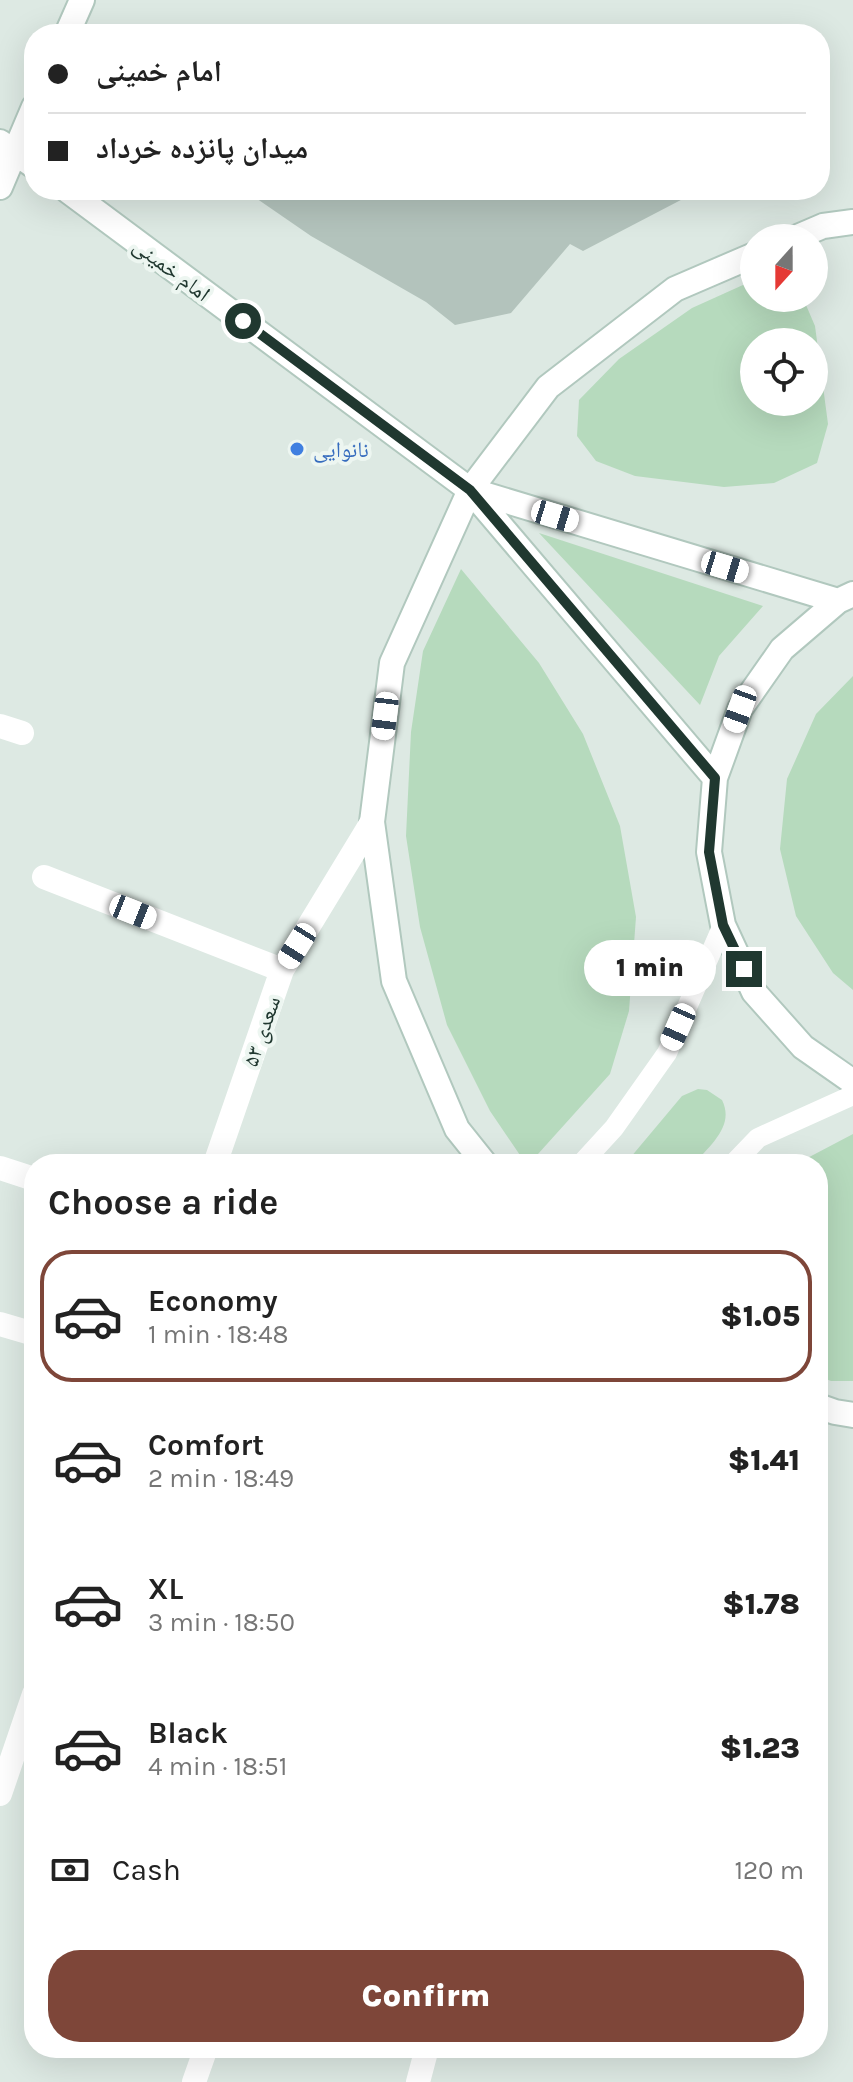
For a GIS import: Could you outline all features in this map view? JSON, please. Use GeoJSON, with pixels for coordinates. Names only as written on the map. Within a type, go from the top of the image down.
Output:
{"type":"FeatureCollection","features":[{"type":"Feature","properties":{"kind":"main road"},"geometry":{"type":"LineString","coordinates":[[71,24],[82,0]]}},
{"type":"Feature","properties":{"kind":"main road"},"geometry":{"type":"LineString","coordinates":[[0,187],[24,133]]}},
{"type":"Feature","properties":{"kind":"main road","name":"امام خمینی"},"geometry":{"type":"LineString","coordinates":[[80,200],[470,490],[715,778]]}},
{"type":"Feature","properties":{"kind":"main road"},"geometry":{"type":"LineString","coordinates":[[828,225],[853,222]]}},
{"type":"Feature","properties":{"kind":"main road"},"geometry":{"type":"LineString","coordinates":[[477,1154],[457,1129],[394,981],[372,822],[392,663],[470,490],[548,387],[675,289],[740,261]]}},
{"type":"Feature","properties":{"kind":"main road","name":"امام خمینی"},"geometry":{"type":"LineString","coordinates":[[470,490],[846,597]]}},
{"type":"Feature","properties":{"kind":"main road"},"geometry":{"type":"LineString","coordinates":[[846,597],[782,649],[740,709],[715,778],[709,852],[723,925],[754,992],[803,1047],[853,1082]]}},
{"type":"Feature","properties":{"kind":"main road","name":"سعدی ۵۳"},"geometry":{"type":"LineString","coordinates":[[218,1154],[282,970],[372,822]]}},
{"type":"Feature","properties":{"kind":"main road"},"geometry":{"type":"LineString","coordinates":[[44,877],[282,970]]}},
{"type":"Feature","properties":{"kind":"main road"},"geometry":{"type":"LineString","coordinates":[[0,1168],[24,1176]]}},
{"type":"Feature","properties":{"kind":"main road"},"geometry":{"type":"LineString","coordinates":[[0,1324],[24,1331]]}},
{"type":"Feature","properties":{"kind":"main road"},"geometry":{"type":"LineString","coordinates":[[828,1410],[853,1415]]}},
{"type":"Feature","properties":{"kind":"main road"},"geometry":{"type":"LineString","coordinates":[[0,1794],[4,1768],[24,1719]]}},
{"type":"Feature","properties":{"kind":"main road"},"geometry":{"type":"LineString","coordinates":[[194,2082],[202,2058]]}},
{"type":"Feature","properties":{"kind":"main road"},"geometry":{"type":"LineString","coordinates":[[418,2082],[424,2058]]}},
{"type":"Feature","properties":{"kind":"lane"},"geometry":{"type":"LineString","coordinates":[[590,1154],[614,1128],[667,1053],[723,925]]}},
{"type":"Feature","properties":{"kind":"lane"},"geometry":{"type":"LineString","coordinates":[[743,1154],[758,1138],[853,1095]]}},
{"type":"Feature","properties":{"kind":"green space"},"geometry":{"type":"Polygon","coordinates":[[[740,286],[740,312],[809,312],[815,328],[740,328],[740,416],[827,416],[828,424],[817,463],[774,483],[724,487],[635,476],[596,461],[577,436],[579,400],[619,359],[692,308],[740,286]]]}},
{"type":"Feature","properties":{"kind":"green space"},"geometry":{"type":"Polygon","coordinates":[[[539,533],[763,606],[719,656],[700,705],[539,533]]]}},
{"type":"Feature","properties":{"kind":"green space"},"geometry":{"type":"Polygon","coordinates":[[[461,569],[539,663],[583,734],[620,826],[636,917],[629,1011],[610,1074],[538,1154],[519,1154],[490,1111],[447,1025],[420,927],[406,836],[411,732],[423,651],[461,569]]]}},
{"type":"Feature","properties":{"kind":"green space"},"geometry":{"type":"Polygon","coordinates":[[[853,676],[853,990],[833,973],[796,916],[780,849],[787,779],[816,714],[853,676]]]}},
{"type":"Feature","properties":{"kind":"green space"},"geometry":{"type":"Polygon","coordinates":[[[698,1089],[707,1090],[722,1100],[725,1118],[719,1135],[703,1154],[633,1154],[682,1096],[698,1089]]]}},
{"type":"Feature","properties":{"kind":"green space"},"geometry":{"type":"Polygon","coordinates":[[[853,1134],[853,1381],[828,1380],[828,1154],[815,1154],[853,1134]]]}},
{"type":"Feature","properties":{"kind":"building"},"geometry":{"type":"Polygon","coordinates":[[[259,200],[681,200],[583,251],[570,244],[511,313],[455,325],[426,302],[311,236],[259,200]]]}},
{"type":"Feature","properties":{"kind":"place","name":"نانوایی"},"geometry":{"type":"Point","coordinates":[297,449]}},
{"type":"Feature","properties":{"kind":"route"},"geometry":{"type":"LineString","coordinates":[[243,321],[470,490],[715,778],[709,852],[723,925],[744,969]]}}]}
